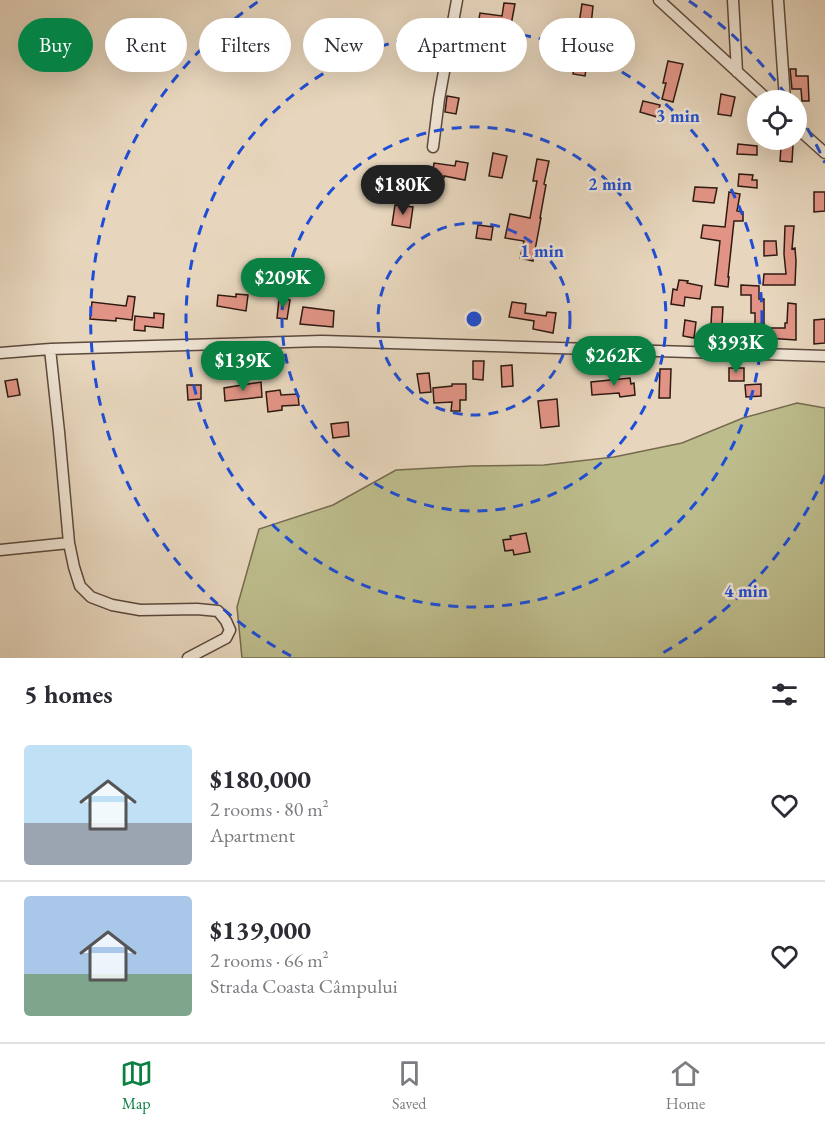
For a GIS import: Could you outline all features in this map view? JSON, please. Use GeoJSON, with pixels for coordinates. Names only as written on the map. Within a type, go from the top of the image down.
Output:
{"type":"FeatureCollection","features":[{"type":"Feature","properties":{"kind":"street"},"geometry":{"type":"LineString","coordinates":[[433,147],[439,99],[457,0]]}},
{"type":"Feature","properties":{"kind":"street"},"geometry":{"type":"LineString","coordinates":[[658,0],[757,90]]}},
{"type":"Feature","properties":{"kind":"street"},"geometry":{"type":"LineString","coordinates":[[733,0],[737,72]]}},
{"type":"Feature","properties":{"kind":"street"},"geometry":{"type":"LineString","coordinates":[[778,0],[784,90]]}},
{"type":"Feature","properties":{"kind":"street"},"geometry":{"type":"LineString","coordinates":[[807,137],[825,153]]}},
{"type":"Feature","properties":{"kind":"street"},"geometry":{"type":"LineString","coordinates":[[0,353],[50,349],[322,341],[825,356]]}},
{"type":"Feature","properties":{"kind":"street"},"geometry":{"type":"LineString","coordinates":[[50,349],[69,543],[80,586],[91,597],[112,605],[140,610],[218,611],[230,630],[226,638],[188,658]]}},
{"type":"Feature","properties":{"kind":"street"},"geometry":{"type":"LineString","coordinates":[[0,550],[69,543]]}},
{"type":"Feature","properties":{"kind":"shaded area"},"geometry":{"type":"Polygon","coordinates":[[[797,403],[825,408],[825,658],[242,658],[237,607],[259,529],[333,505],[396,470],[544,465],[614,457],[682,443],[743,418],[797,403]]]}},
{"type":"Feature","properties":{"kind":"building"},"geometry":{"type":"Polygon","coordinates":[[[504,3],[515,4],[512,18],[479,18],[480,13],[502,16],[504,3]]]}},
{"type":"Feature","properties":{"kind":"building"},"geometry":{"type":"Polygon","coordinates":[[[582,4],[593,6],[592,18],[580,18],[582,4]]]}},
{"type":"Feature","properties":{"kind":"building"},"geometry":{"type":"Polygon","coordinates":[[[668,61],[683,64],[673,102],[662,99],[668,61]]]}},
{"type":"Feature","properties":{"kind":"building"},"geometry":{"type":"Polygon","coordinates":[[[790,69],[796,69],[796,76],[808,76],[809,101],[807,101],[807,90],[792,89],[790,69]]]}},
{"type":"Feature","properties":{"kind":"building"},"geometry":{"type":"Polygon","coordinates":[[[573,72],[586,72],[585,76],[573,74],[573,72]]]}},
{"type":"Feature","properties":{"kind":"building"},"geometry":{"type":"Polygon","coordinates":[[[721,94],[735,97],[731,116],[718,114],[721,94]]]}},
{"type":"Feature","properties":{"kind":"building"},"geometry":{"type":"Polygon","coordinates":[[[447,96],[459,98],[456,114],[445,112],[447,96]]]}},
{"type":"Feature","properties":{"kind":"building"},"geometry":{"type":"Polygon","coordinates":[[[643,101],[660,105],[657,117],[640,112],[643,101]]]}},
{"type":"Feature","properties":{"kind":"building"},"geometry":{"type":"Polygon","coordinates":[[[738,144],[747,145],[747,150],[757,150],[757,155],[737,154],[738,144]]]}},
{"type":"Feature","properties":{"kind":"building"},"geometry":{"type":"Polygon","coordinates":[[[781,150],[793,150],[792,162],[780,161],[781,150]]]}},
{"type":"Feature","properties":{"kind":"building"},"geometry":{"type":"Polygon","coordinates":[[[493,153],[507,156],[502,178],[489,176],[493,153]]]}},
{"type":"Feature","properties":{"kind":"building"},"geometry":{"type":"Polygon","coordinates":[[[537,159],[549,161],[533,261],[520,258],[524,241],[505,238],[510,214],[530,218],[537,181],[533,181],[537,159]]]}},
{"type":"Feature","properties":{"kind":"building"},"geometry":{"type":"Polygon","coordinates":[[[456,161],[468,163],[465,180],[444,176],[444,178],[432,177],[434,163],[455,166],[456,161]]]}},
{"type":"Feature","properties":{"kind":"building"},"geometry":{"type":"Polygon","coordinates":[[[739,174],[753,175],[752,180],[757,180],[757,188],[738,186],[739,174]]]}},
{"type":"Feature","properties":{"kind":"building"},"geometry":{"type":"Polygon","coordinates":[[[695,187],[717,188],[714,203],[693,201],[695,187]]]}},
{"type":"Feature","properties":{"kind":"building"},"geometry":{"type":"Polygon","coordinates":[[[729,192],[740,194],[737,211],[743,212],[743,221],[734,221],[728,287],[715,285],[720,241],[701,238],[703,225],[725,227],[729,192]]]}},
{"type":"Feature","properties":{"kind":"building"},"geometry":{"type":"Polygon","coordinates":[[[814,192],[825,192],[825,211],[814,212],[814,192]]]}},
{"type":"Feature","properties":{"kind":"building"},"geometry":{"type":"Polygon","coordinates":[[[395,205],[413,207],[410,228],[392,225],[395,205]]]}},
{"type":"Feature","properties":{"kind":"building"},"geometry":{"type":"Polygon","coordinates":[[[478,225],[493,227],[491,240],[476,238],[478,225]]]}},
{"type":"Feature","properties":{"kind":"building"},"geometry":{"type":"Polygon","coordinates":[[[785,226],[794,226],[792,249],[795,248],[795,285],[763,285],[764,274],[786,274],[785,226]]]}},
{"type":"Feature","properties":{"kind":"building"},"geometry":{"type":"Polygon","coordinates":[[[764,241],[776,241],[777,255],[764,256],[764,241]]]}},
{"type":"Feature","properties":{"kind":"building"},"geometry":{"type":"Polygon","coordinates":[[[679,280],[702,286],[700,299],[685,297],[684,306],[671,304],[673,289],[677,290],[679,280]]]}},
{"type":"Feature","properties":{"kind":"building"},"geometry":{"type":"Polygon","coordinates":[[[741,285],[759,286],[759,299],[764,299],[764,324],[755,324],[755,313],[751,313],[751,295],[741,295],[741,285]]]}},
{"type":"Feature","properties":{"kind":"building"},"geometry":{"type":"Polygon","coordinates":[[[236,294],[248,295],[246,311],[217,306],[218,295],[236,297],[236,294]]]}},
{"type":"Feature","properties":{"kind":"building"},"geometry":{"type":"Polygon","coordinates":[[[128,296],[135,297],[132,320],[90,319],[92,302],[126,306],[128,296]]]}},
{"type":"Feature","properties":{"kind":"building"},"geometry":{"type":"Polygon","coordinates":[[[279,299],[290,300],[287,319],[277,318],[279,299]]]}},
{"type":"Feature","properties":{"kind":"building"},"geometry":{"type":"Polygon","coordinates":[[[512,302],[526,304],[525,313],[546,316],[547,312],[556,313],[553,333],[533,329],[534,321],[509,317],[512,302]]]}},
{"type":"Feature","properties":{"kind":"building"},"geometry":{"type":"Polygon","coordinates":[[[788,303],[796,304],[796,340],[766,338],[766,328],[785,328],[788,303]]]}},
{"type":"Feature","properties":{"kind":"building"},"geometry":{"type":"Polygon","coordinates":[[[303,307],[334,311],[333,327],[300,324],[303,307]]]}},
{"type":"Feature","properties":{"kind":"building"},"geometry":{"type":"Polygon","coordinates":[[[712,307],[723,307],[722,325],[711,324],[712,307]]]}},
{"type":"Feature","properties":{"kind":"building"},"geometry":{"type":"Polygon","coordinates":[[[154,313],[164,314],[163,328],[145,326],[145,331],[134,330],[135,316],[154,318],[154,313]]]}},
{"type":"Feature","properties":{"kind":"building"},"geometry":{"type":"Polygon","coordinates":[[[825,319],[825,343],[814,344],[814,320],[825,319]]]}},
{"type":"Feature","properties":{"kind":"building"},"geometry":{"type":"Polygon","coordinates":[[[685,320],[696,322],[694,338],[683,336],[685,320]]]}},
{"type":"Feature","properties":{"kind":"building"},"geometry":{"type":"Polygon","coordinates":[[[473,361],[484,361],[483,380],[473,379],[473,361]]]}},
{"type":"Feature","properties":{"kind":"building"},"geometry":{"type":"Polygon","coordinates":[[[512,365],[513,386],[502,387],[501,366],[512,365]]]}},
{"type":"Feature","properties":{"kind":"building"},"geometry":{"type":"Polygon","coordinates":[[[729,368],[744,368],[744,381],[729,381],[729,368]]]}},
{"type":"Feature","properties":{"kind":"building"},"geometry":{"type":"Polygon","coordinates":[[[660,369],[671,369],[670,398],[659,398],[660,369]]]}},
{"type":"Feature","properties":{"kind":"building"},"geometry":{"type":"Polygon","coordinates":[[[429,373],[431,392],[420,393],[417,374],[429,373]]]}},
{"type":"Feature","properties":{"kind":"building"},"geometry":{"type":"Polygon","coordinates":[[[630,378],[631,384],[634,383],[635,395],[620,397],[619,393],[592,395],[591,382],[630,378]]]}},
{"type":"Feature","properties":{"kind":"building"},"geometry":{"type":"Polygon","coordinates":[[[17,379],[20,395],[8,397],[5,381],[17,379]]]}},
{"type":"Feature","properties":{"kind":"building"},"geometry":{"type":"Polygon","coordinates":[[[261,382],[262,397],[225,401],[224,388],[261,382]]]}},
{"type":"Feature","properties":{"kind":"building"},"geometry":{"type":"Polygon","coordinates":[[[452,384],[466,384],[466,400],[460,400],[460,411],[451,411],[452,402],[434,403],[433,388],[452,386],[452,384]]]}},
{"type":"Feature","properties":{"kind":"building"},"geometry":{"type":"Polygon","coordinates":[[[761,384],[761,396],[746,397],[745,385],[761,384]]]}},
{"type":"Feature","properties":{"kind":"building"},"geometry":{"type":"Polygon","coordinates":[[[187,385],[201,385],[201,399],[188,400],[187,385]]]}},
{"type":"Feature","properties":{"kind":"building"},"geometry":{"type":"Polygon","coordinates":[[[280,390],[281,395],[298,394],[299,405],[282,406],[282,410],[268,412],[266,392],[280,390]]]}},
{"type":"Feature","properties":{"kind":"building"},"geometry":{"type":"Polygon","coordinates":[[[557,399],[559,426],[541,428],[538,401],[557,399]]]}},
{"type":"Feature","properties":{"kind":"building"},"geometry":{"type":"Polygon","coordinates":[[[348,422],[349,436],[333,438],[331,424],[348,422]]]}},
{"type":"Feature","properties":{"kind":"building"},"geometry":{"type":"Polygon","coordinates":[[[526,533],[530,552],[514,555],[513,550],[505,551],[503,540],[526,533]]]}}]}
